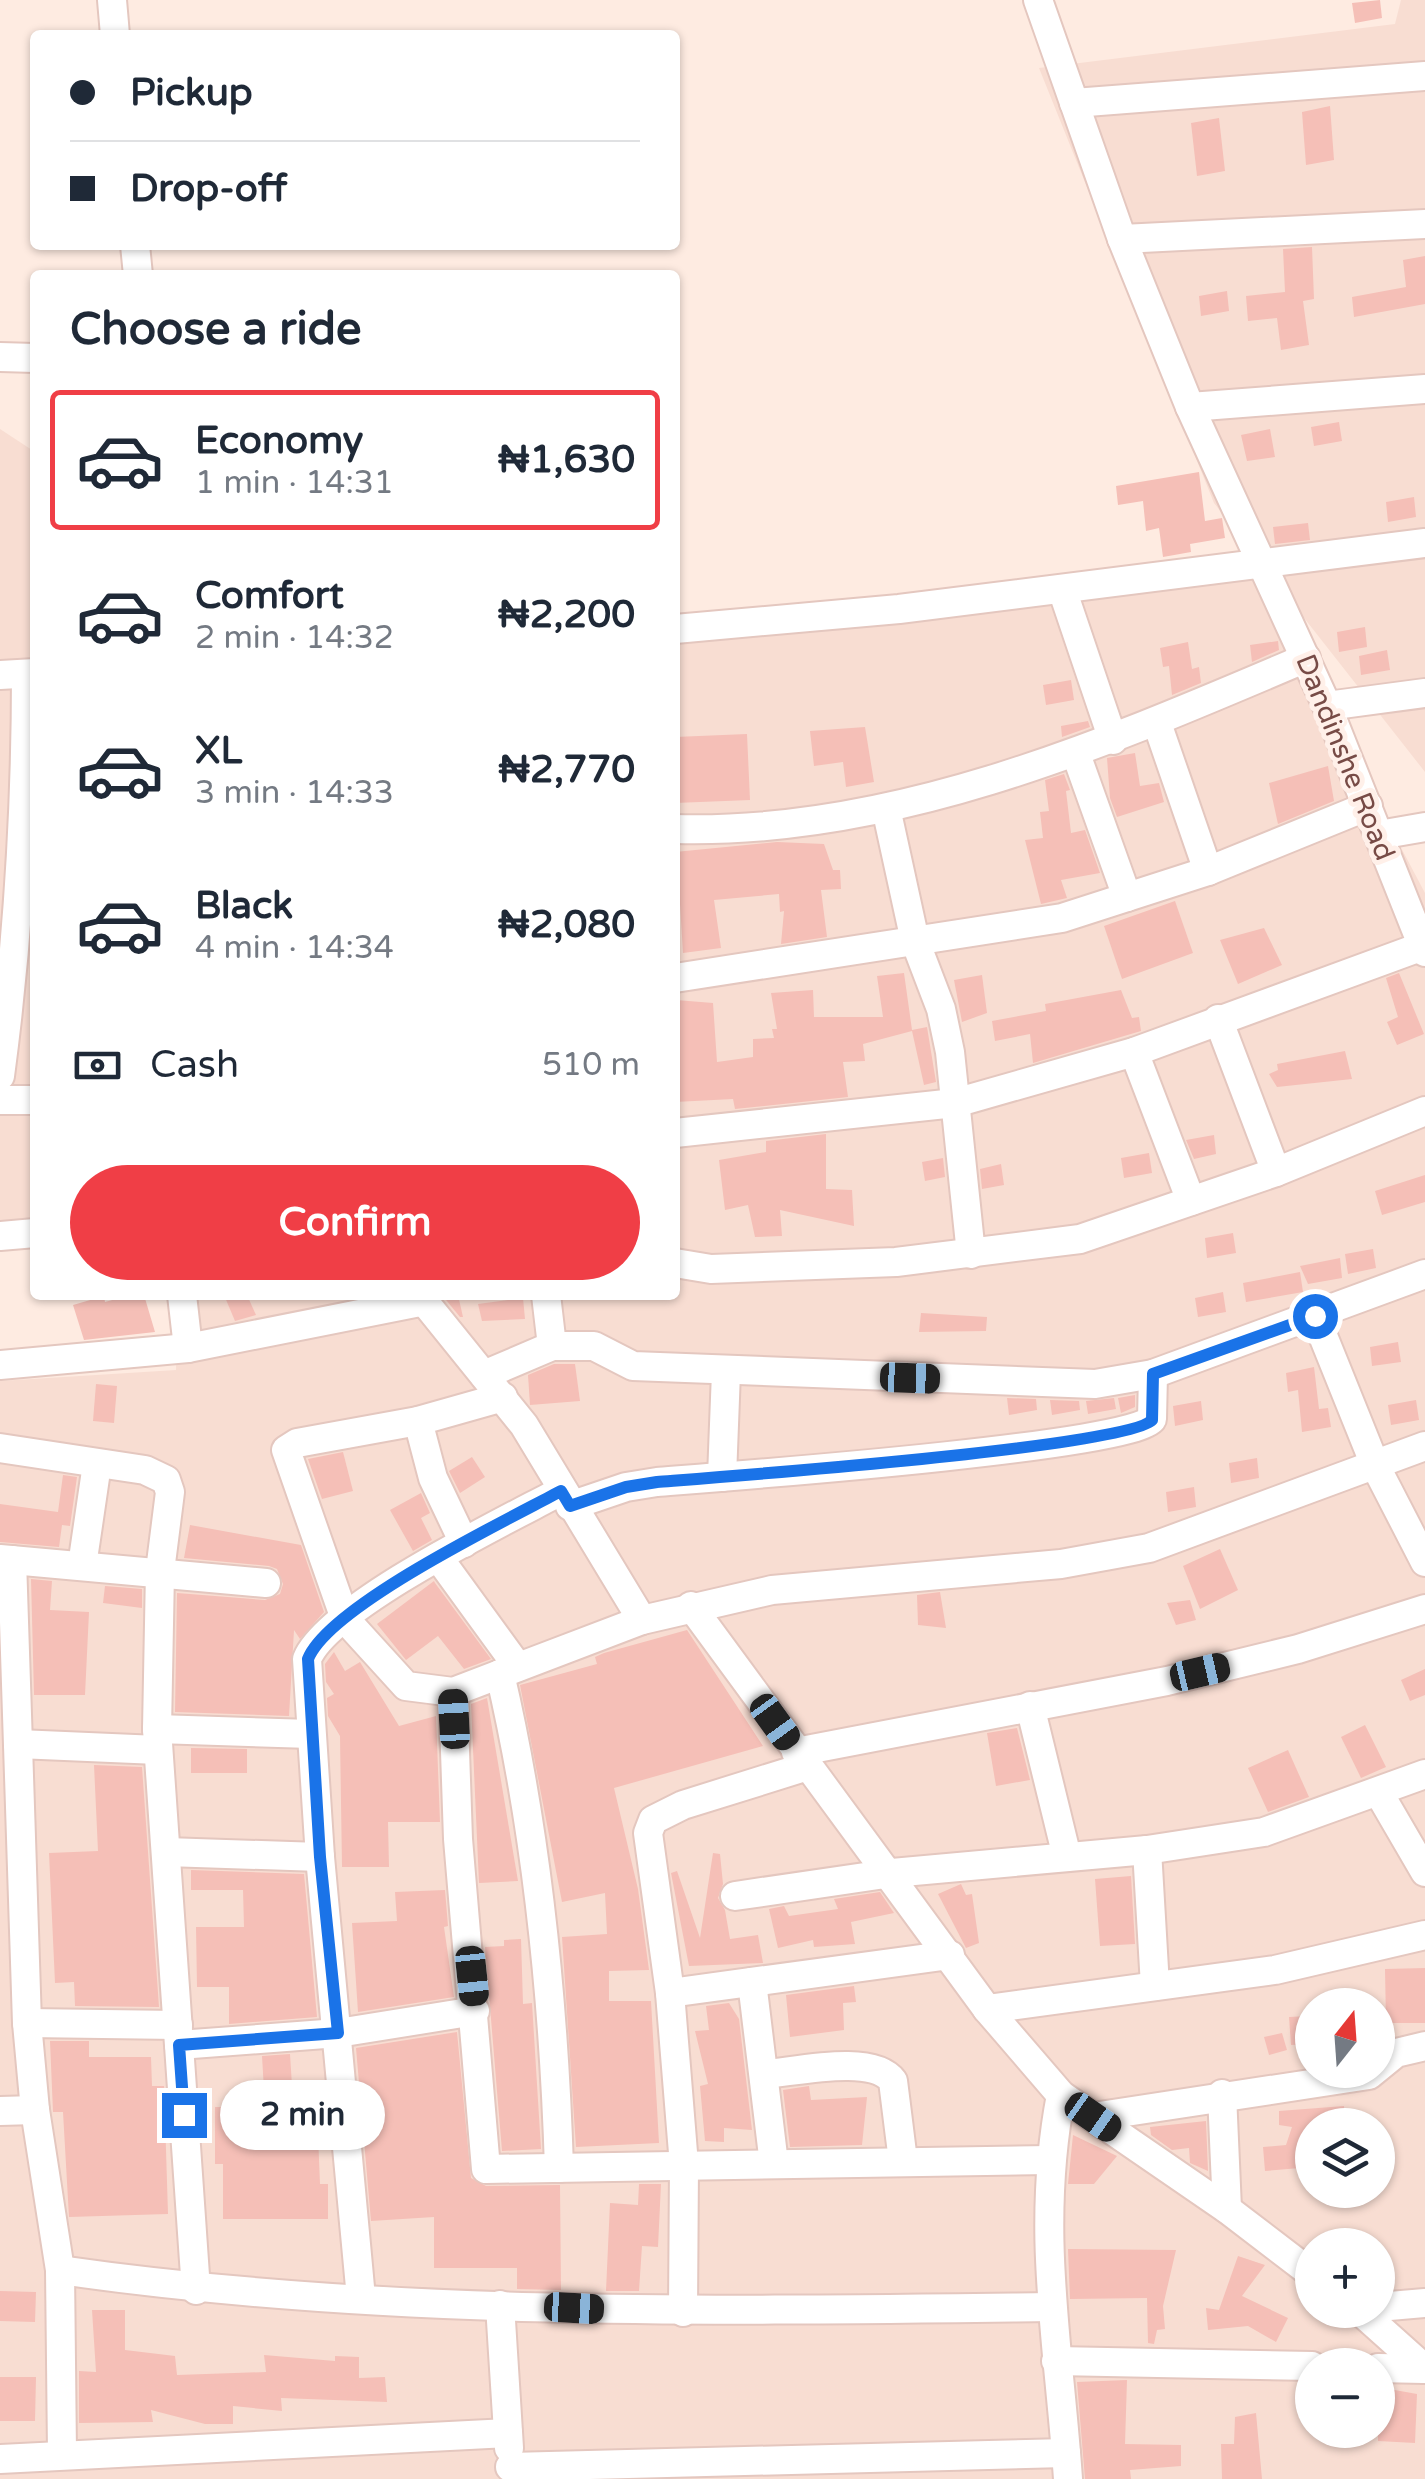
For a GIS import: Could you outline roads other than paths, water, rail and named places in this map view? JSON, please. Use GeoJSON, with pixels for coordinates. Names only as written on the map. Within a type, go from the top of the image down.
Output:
{"type":"FeatureCollection","features":[{"type":"Feature","properties":{"kind":"street"},"geometry":{"type":"LineString","coordinates":[[112,0],[115,30]]}},
{"type":"Feature","properties":{"kind":"street","name":"Dandinshe Road"},"geometry":{"type":"LineString","coordinates":[[1038,0],[1122,239],[1190,407],[1327,706],[1424,949]]}},
{"type":"Feature","properties":{"kind":"street"},"geometry":{"type":"LineString","coordinates":[[1074,103],[1425,76]]}},
{"type":"Feature","properties":{"kind":"street"},"geometry":{"type":"LineString","coordinates":[[1122,239],[1425,224]]}},
{"type":"Feature","properties":{"kind":"street"},"geometry":{"type":"LineString","coordinates":[[0,356],[30,358]]}},
{"type":"Feature","properties":{"kind":"street"},"geometry":{"type":"LineString","coordinates":[[1190,407],[1425,389]]}},
{"type":"Feature","properties":{"kind":"street"},"geometry":{"type":"LineString","coordinates":[[680,628],[1062,590],[1425,543]]}},
{"type":"Feature","properties":{"kind":"street"},"geometry":{"type":"LineString","coordinates":[[1062,590],[1113,740]]}},
{"type":"Feature","properties":{"kind":"street"},"geometry":{"type":"LineString","coordinates":[[680,829],[727,830],[886,808],[1076,754],[1306,658]]}},
{"type":"Feature","properties":{"kind":"street"},"geometry":{"type":"LineString","coordinates":[[0,1076],[9,943],[28,880],[13,822],[20,674]]}},
{"type":"Feature","properties":{"kind":"street"},"geometry":{"type":"LineString","coordinates":[[1327,706],[1425,692]]}},
{"type":"Feature","properties":{"kind":"street"},"geometry":{"type":"LineString","coordinates":[[1156,723],[1208,871]]}},
{"type":"Feature","properties":{"kind":"street"},"geometry":{"type":"LineString","coordinates":[[1076,754],[1127,898]]}},
{"type":"Feature","properties":{"kind":"street"},"geometry":{"type":"LineString","coordinates":[[680,977],[1062,918],[1208,871],[1368,806]]}},
{"type":"Feature","properties":{"kind":"street"},"geometry":{"type":"LineString","coordinates":[[886,808],[915,941],[941,1010],[971,1254]]}},
{"type":"Feature","properties":{"kind":"street"},"geometry":{"type":"LineString","coordinates":[[1379,835],[1425,827]]}},
{"type":"Feature","properties":{"kind":"street"},"geometry":{"type":"LineString","coordinates":[[680,1131],[955,1103],[1134,1052],[1424,949]]}},
{"type":"Feature","properties":{"kind":"street"},"geometry":{"type":"LineString","coordinates":[[1218,1019],[1276,1172]]}},
{"type":"Feature","properties":{"kind":"street"},"geometry":{"type":"LineString","coordinates":[[1134,1052],[1192,1201]]}},
{"type":"Feature","properties":{"kind":"street"},"geometry":{"type":"LineString","coordinates":[[0,1100],[30,1100]]}},
{"type":"Feature","properties":{"kind":"street"},"geometry":{"type":"LineString","coordinates":[[680,1265],[711,1269],[971,1254],[1080,1239],[1276,1172],[1425,1110]]}},
{"type":"Feature","properties":{"kind":"street"},"geometry":{"type":"LineString","coordinates":[[0,1236],[30,1233]]}},
{"type":"Feature","properties":{"kind":"street"},"geometry":{"type":"LineString","coordinates":[[484,1375],[552,1346],[594,1346],[633,1366],[1094,1384],[1153,1374],[1425,1274]]}},
{"type":"Feature","properties":{"kind":"street"},"geometry":{"type":"LineString","coordinates":[[183,1300],[188,1348]]}},
{"type":"Feature","properties":{"kind":"street"},"geometry":{"type":"LineString","coordinates":[[547,1300],[552,1346]]}},
{"type":"Feature","properties":{"kind":"street"},"geometry":{"type":"LineString","coordinates":[[0,1365],[188,1348],[422,1302],[502,1398],[642,1620]]}},
{"type":"Feature","properties":{"kind":"street"},"geometry":{"type":"LineString","coordinates":[[1315,1316],[1375,1465],[1425,1562]]}},
{"type":"Feature","properties":{"kind":"street"},"geometry":{"type":"LineString","coordinates":[[722,1477],[726,1372]]}},
{"type":"Feature","properties":{"kind":"street"},"geometry":{"type":"LineString","coordinates":[[361,2298],[311,1734],[308,1659],[314,1644],[345,1618],[438,1557],[565,1498],[626,1487],[1048,1444],[1137,1429],[1152,1420],[1153,1374]]}},
{"type":"Feature","properties":{"kind":"street"},"geometry":{"type":"LineString","coordinates":[[502,1398],[418,1421],[298,1442],[286,1450],[345,1618],[406,1686],[453,1692],[642,1620],[691,1606],[818,1582],[1061,1564],[1149,1548],[1425,1446]]}},
{"type":"Feature","properties":{"kind":"street"},"geometry":{"type":"LineString","coordinates":[[418,1421],[433,1478],[464,1543]]}},
{"type":"Feature","properties":{"kind":"street"},"geometry":{"type":"LineString","coordinates":[[0,1448],[145,1470],[166,1480],[170,1492],[160,1571],[158,1740],[196,2290]]}},
{"type":"Feature","properties":{"kind":"street"},"geometry":{"type":"LineString","coordinates":[[82,1566],[97,1464]]}},
{"type":"Feature","properties":{"kind":"street"},"geometry":{"type":"LineString","coordinates":[[438,1557],[509,1670],[543,1959],[559,2168]]}},
{"type":"Feature","properties":{"kind":"street"},"geometry":{"type":"LineString","coordinates":[[62,2453],[60,2270],[35,2110],[28,2023],[18,1744],[8,1651],[6,1560],[266,1583]]}},
{"type":"Feature","properties":{"kind":"street"},"geometry":{"type":"LineString","coordinates":[[691,1606],[802,1759],[892,1873],[988,2008],[1061,2095],[1227,2209],[1295,2261]]}},
{"type":"Feature","properties":{"kind":"street"},"geometry":{"type":"LineString","coordinates":[[683,2312],[684,2165],[670,1993],[648,1833],[652,1820],[683,1804],[802,1759],[1242,1662],[1425,1609]]}},
{"type":"Feature","properties":{"kind":"street"},"geometry":{"type":"LineString","coordinates":[[453,1692],[458,1839],[486,2169],[1049,2160]]}},
{"type":"Feature","properties":{"kind":"street"},"geometry":{"type":"LineString","coordinates":[[1030,1706],[1067,1857]]}},
{"type":"Feature","properties":{"kind":"street"},"geometry":{"type":"LineString","coordinates":[[18,1744],[311,1734]]}},
{"type":"Feature","properties":{"kind":"street"},"geometry":{"type":"LineString","coordinates":[[735,1896],[892,1873],[1147,1850],[1264,1832],[1425,1774]]}},
{"type":"Feature","properties":{"kind":"street"},"geometry":{"type":"LineString","coordinates":[[1379,1793],[1425,1872]]}},
{"type":"Feature","properties":{"kind":"street"},"geometry":{"type":"LineString","coordinates":[[1147,1850],[1155,1986]]}},
{"type":"Feature","properties":{"kind":"street"},"geometry":{"type":"LineString","coordinates":[[166,1852],[320,1857]]}},
{"type":"Feature","properties":{"kind":"street"},"geometry":{"type":"LineString","coordinates":[[988,2008],[1274,1970],[1425,1935]]}},
{"type":"Feature","properties":{"kind":"street"},"geometry":{"type":"LineString","coordinates":[[670,1993],[950,1954]]}},
{"type":"Feature","properties":{"kind":"street"},"geometry":{"type":"LineString","coordinates":[[752,1982],[774,2164]]}},
{"type":"Feature","properties":{"kind":"street"},"geometry":{"type":"LineString","coordinates":[[28,2023],[178,2035],[338,2033],[475,2010]]}},
{"type":"Feature","properties":{"kind":"street"},"geometry":{"type":"LineString","coordinates":[[1093,2117],[1222,2094],[1369,2075],[1396,2052],[1425,2046]]}},
{"type":"Feature","properties":{"kind":"street"},"geometry":{"type":"LineString","coordinates":[[766,2074],[866,2066],[887,2072],[894,2081],[903,2161]]}},
{"type":"Feature","properties":{"kind":"street"},"geometry":{"type":"LineString","coordinates":[[1222,2094],[1227,2209]]}},
{"type":"Feature","properties":{"kind":"street"},"geometry":{"type":"LineString","coordinates":[[500,2305],[510,2473],[1067,2466],[1049,2307],[1049,2160],[1061,2095]]}},
{"type":"Feature","properties":{"kind":"street"},"geometry":{"type":"LineString","coordinates":[[0,2110],[35,2110]]}},
{"type":"Feature","properties":{"kind":"street"},"geometry":{"type":"LineString","coordinates":[[60,2270],[196,2290],[683,2312],[1049,2307]]}},
{"type":"Feature","properties":{"kind":"street"},"geometry":{"type":"LineString","coordinates":[[1395,2306],[1425,2303]]}},
{"type":"Feature","properties":{"kind":"street"},"geometry":{"type":"LineString","coordinates":[[1378,2328],[1425,2369]]}},
{"type":"Feature","properties":{"kind":"street"},"geometry":{"type":"LineString","coordinates":[[1056,2361],[1295,2366]]}},
{"type":"Feature","properties":{"kind":"street"},"geometry":{"type":"LineString","coordinates":[[1395,2368],[1425,2369]]}},
{"type":"Feature","properties":{"kind":"street"},"geometry":{"type":"LineString","coordinates":[[0,2459],[62,2453],[238,2450],[508,2433]]}},
{"type":"Feature","properties":{"kind":"street"},"geometry":{"type":"LineString","coordinates":[[238,2450],[240,2479]]}}]}
